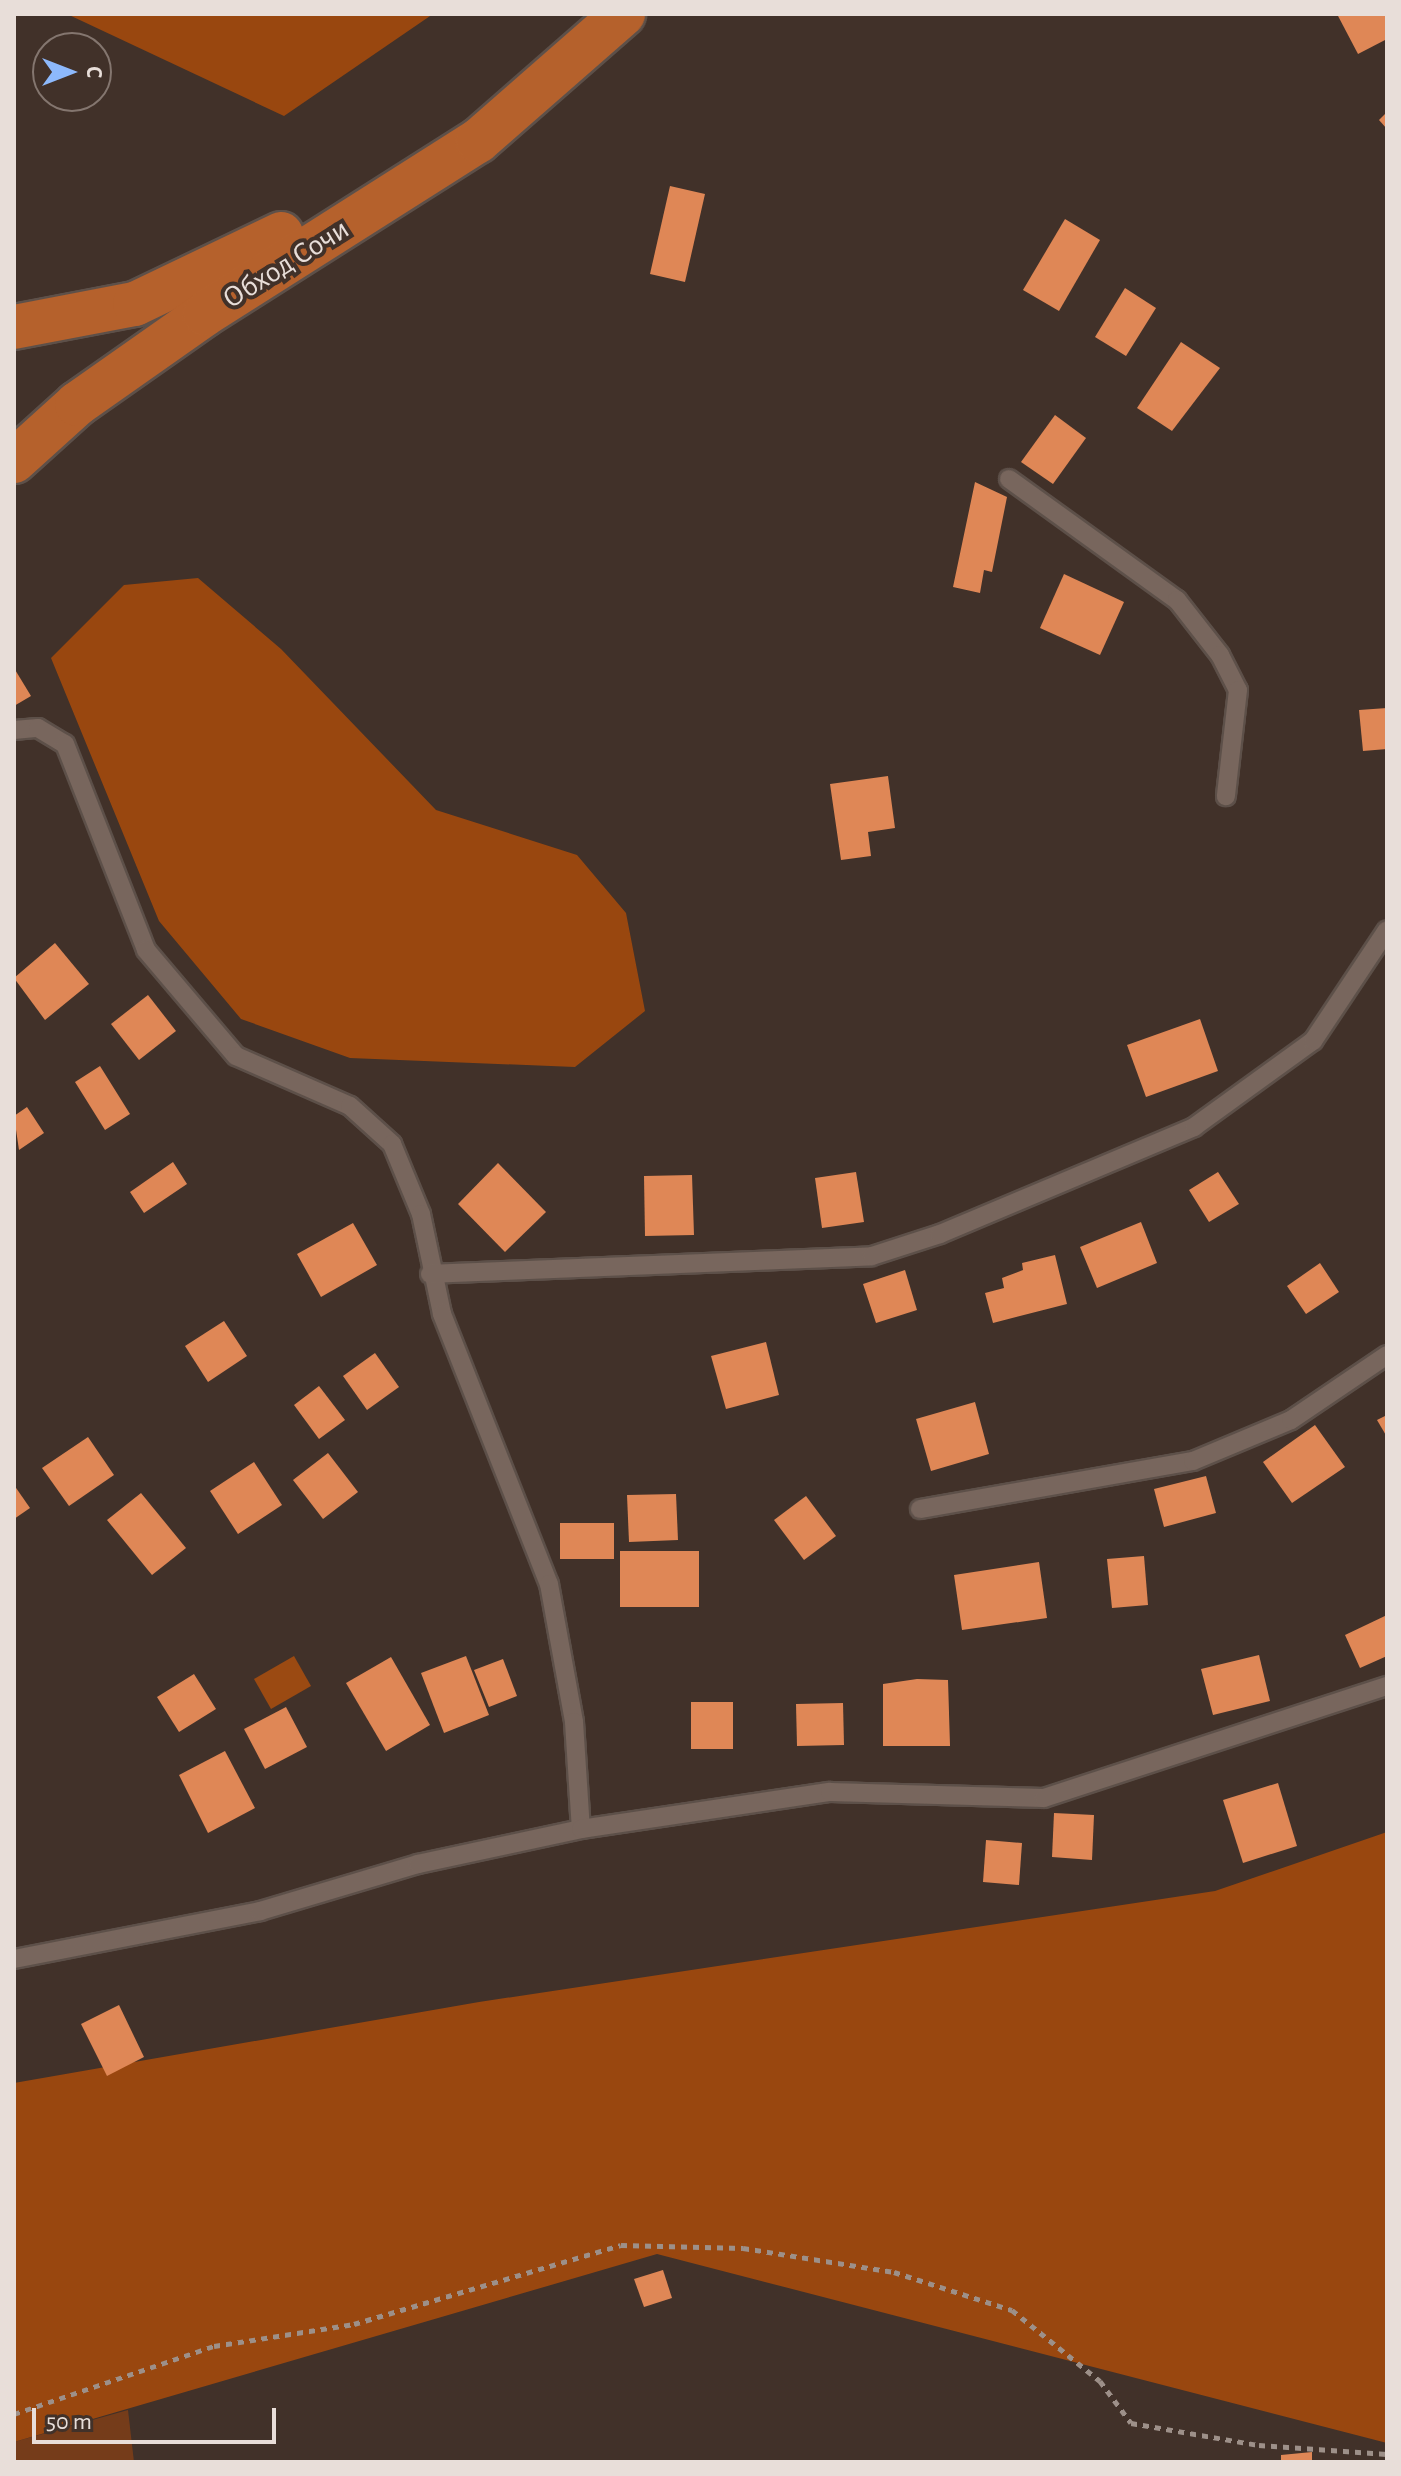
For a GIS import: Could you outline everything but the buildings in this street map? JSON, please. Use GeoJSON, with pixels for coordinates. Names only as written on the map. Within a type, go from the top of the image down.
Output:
{"type":"FeatureCollection","features":[{"type":"Feature","properties":{"kind":"highway","name":"Обход Сочи"},"geometry":{"type":"LineString","coordinates":[[14,461],[77,404],[205,314],[478,141],[623,14]]}},
{"type":"Feature","properties":{"kind":"highway","name":"Обход Сочи"},"geometry":{"type":"LineString","coordinates":[[14,327],[135,304],[189,283],[557,69]]}},
{"type":"Feature","properties":{"kind":"lane"},"geometry":{"type":"LineString","coordinates":[[1009,479],[1177,600],[1220,655],[1238,690],[1226,796]]}},
{"type":"Feature","properties":{"kind":"lane"},"geometry":{"type":"LineString","coordinates":[[14,730],[38,728],[65,744],[146,950],[236,1056],[350,1106],[392,1144],[421,1214],[430,1274],[549,1584],[574,1722],[581,1829]]}},
{"type":"Feature","properties":{"kind":"lane"},"geometry":{"type":"LineString","coordinates":[[430,1274],[872,1256],[940,1234],[1194,1127],[1313,1041],[1387,930]]}},
{"type":"Feature","properties":{"kind":"lane"},"geometry":{"type":"LineString","coordinates":[[920,1509],[1193,1461],[1291,1420],[1387,1355]]}},
{"type":"Feature","properties":{"kind":"lane"},"geometry":{"type":"LineString","coordinates":[[14,1959],[260,1911],[418,1864],[581,1829],[830,1792],[1044,1798],[1387,1686]]}},
{"type":"Feature","properties":{"kind":"path"},"geometry":{"type":"LineString","coordinates":[[14,2414],[214,2346],[354,2324],[621,2245],[743,2248],[894,2272],[1012,2310],[1100,2381],[1131,2423],[1259,2445],[1387,2454]]}},
{"type":"Feature","properties":{"kind":"shaded area"},"geometry":{"type":"Polygon","coordinates":[[[67,14],[433,14],[284,116],[112,35],[112,32],[105,32],[67,14]]]}},
{"type":"Feature","properties":{"kind":"shaded area"},"geometry":{"type":"Polygon","coordinates":[[[198,578],[281,649],[436,810],[577,855],[626,913],[645,1011],[575,1067],[350,1058],[241,1019],[159,921],[51,658],[124,585],[198,578]]]}},
{"type":"Feature","properties":{"kind":"shaded area"},"geometry":{"type":"Polygon","coordinates":[[[294,1656],[311,1686],[271,1709],[254,1679],[294,1656]]]}},
{"type":"Feature","properties":{"kind":"shaded area"},"geometry":{"type":"Polygon","coordinates":[[[1387,1832],[1387,2443],[657,2254],[14,2442],[14,2083],[479,2002],[1215,1891],[1387,1832]]]}},
{"type":"Feature","properties":{"kind":"shaded area"},"geometry":{"type":"Polygon","coordinates":[[[128,2410],[134,2462],[14,2462],[14,2442],[128,2410]]]}}]}
